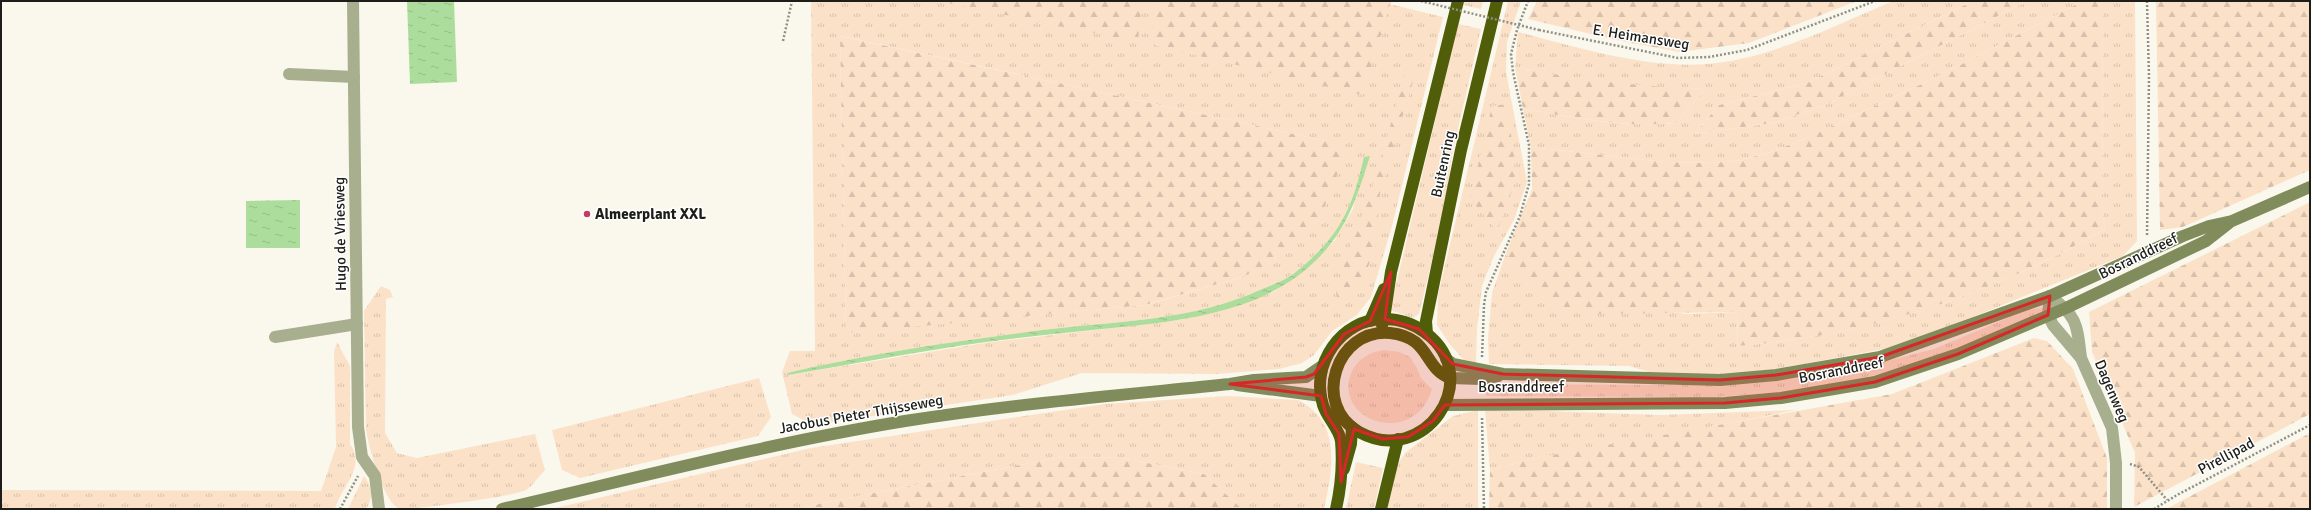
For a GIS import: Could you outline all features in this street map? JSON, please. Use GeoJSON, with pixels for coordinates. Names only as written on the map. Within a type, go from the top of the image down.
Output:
{"type":"FeatureCollection","features":[{"type":"Feature","properties":{"kind":"highway","name":"Buitenring"},"geometry":{"type":"LineString","coordinates":[[1384,319],[1391,272],[1458,1]]}},
{"type":"Feature","properties":{"kind":"highway","name":"Buitenring"},"geometry":{"type":"LineString","coordinates":[[1427,334],[1426,321],[1461,150],[1497,1]]}},
{"type":"Feature","properties":{"kind":"highway","name":"Buitenring"},"geometry":{"type":"LineString","coordinates":[[1370,321],[1391,272]]}},
{"type":"Feature","properties":{"kind":"highway"},"geometry":{"type":"LineString","coordinates":[[1341,482],[1341,441],[1337,429],[1326,414],[1321,396],[1322,366],[1331,349],[1340,338],[1352,328],[1370,321],[1384,319],[1411,324],[1427,334],[1438,346],[1446,359],[1450,378],[1445,405],[1440,414],[1426,428],[1408,437],[1398,439],[1374,438],[1352,427],[1341,415],[1335,400],[1333,383],[1340,359],[1351,346],[1373,335],[1380,327],[1384,319]]}},
{"type":"Feature","properties":{"kind":"highway"},"geometry":{"type":"LineString","coordinates":[[1373,335],[1394,334],[1413,340],[1425,351],[1438,371],[1450,378]]}},
{"type":"Feature","properties":{"kind":"highway"},"geometry":{"type":"LineString","coordinates":[[1321,396],[1335,400]]}},
{"type":"Feature","properties":{"kind":"highway"},"geometry":{"type":"LineString","coordinates":[[1336,509],[1341,482],[1352,444],[1352,427]]}},
{"type":"Feature","properties":{"kind":"highway"},"geometry":{"type":"LineString","coordinates":[[1381,509],[1398,439]]}},
{"type":"Feature","properties":{"kind":"main road","name":"Bosranddreef"},"geometry":{"type":"LineString","coordinates":[[1446,359],[1453,364],[1503,374],[1720,380],[1776,375],[1880,357],[2050,296],[2209,226],[2232,221],[2310,187]]}},
{"type":"Feature","properties":{"kind":"main road","name":"Bosranddreef"},"geometry":{"type":"LineString","coordinates":[[1445,405],[1481,403],[1725,403],[1781,398],[1875,382],[1958,354],[2066,308],[2206,241],[2232,221]]}},
{"type":"Feature","properties":{"kind":"main road","name":"Jacobus Pieter Thijsseweg"},"geometry":{"type":"LineString","coordinates":[[502,509],[791,443],[903,422],[978,410],[1230,384],[1254,380],[1306,377],[1322,366]]}},
{"type":"Feature","properties":{"kind":"main road","name":"Bosranddreef"},"geometry":{"type":"LineString","coordinates":[[1450,378],[1482,379],[1503,374]]}},
{"type":"Feature","properties":{"kind":"main road","name":"Jacobus Pieter Thijsseweg"},"geometry":{"type":"LineString","coordinates":[[1230,384],[1250,388],[1321,396]]}},
{"type":"Feature","properties":{"kind":"street","name":"Hugo de Vriesweg"},"geometry":{"type":"LineString","coordinates":[[353,1],[358,427],[362,457],[375,476],[379,509]]}},
{"type":"Feature","properties":{"kind":"street"},"geometry":{"type":"LineString","coordinates":[[289,74],[354,77]]}},
{"type":"Feature","properties":{"kind":"street"},"geometry":{"type":"LineString","coordinates":[[2048,315],[2050,296]]}},
{"type":"Feature","properties":{"kind":"street","name":"Dagenweg"},"geometry":{"type":"LineString","coordinates":[[2050,296],[2066,308],[2073,317],[2077,330],[2081,358],[2112,428],[2116,463],[2116,509]]}},
{"type":"Feature","properties":{"kind":"street","name":"Dagenweg"},"geometry":{"type":"LineString","coordinates":[[2048,315],[2053,325],[2081,358]]}},
{"type":"Feature","properties":{"kind":"street"},"geometry":{"type":"LineString","coordinates":[[275,337],[357,324]]}},
{"type":"Feature","properties":{"kind":"path"},"geometry":{"type":"LineString","coordinates":[[783,41],[792,1]]}},
{"type":"Feature","properties":{"kind":"path","name":"E. Heimansweg"},"geometry":{"type":"LineString","coordinates":[[1421,1],[1539,30],[1678,58],[1709,57],[1747,50],[1875,1]]}},
{"type":"Feature","properties":{"kind":"path"},"geometry":{"type":"LineString","coordinates":[[1482,370],[1484,306],[1486,292],[1520,216],[1529,184],[1529,146],[1513,72],[1511,54],[1517,30],[1528,1]]}},
{"type":"Feature","properties":{"kind":"path"},"geometry":{"type":"LineString","coordinates":[[2147,1],[2149,76],[2147,254]]}},
{"type":"Feature","properties":{"kind":"path"},"geometry":{"type":"LineString","coordinates":[[1481,403],[1484,509]]}},
{"type":"Feature","properties":{"kind":"path","name":"Pirellipad"},"geometry":{"type":"LineString","coordinates":[[2154,509],[2167,500],[2310,425]]}},
{"type":"Feature","properties":{"kind":"path"},"geometry":{"type":"LineString","coordinates":[[2116,463],[2140,467],[2167,500]]}},
{"type":"Feature","properties":{"kind":"path"},"geometry":{"type":"LineString","coordinates":[[340,509],[356,479],[367,464]]}},
{"type":"Feature","properties":{"kind":"highlighted area"},"geometry":{"type":"Polygon","coordinates":[[[1391,272],[1385,319],[1419,329],[1453,364],[1503,374],[1720,380],[1776,375],[1880,357],[2050,296],[2048,315],[1958,354],[1875,382],[1781,398],[1725,403],[1445,405],[1433,421],[1408,437],[1382,439],[1354,429],[1341,482],[1339,434],[1326,414],[1321,396],[1230,384],[1306,377],[1314,374],[1344,334],[1370,321],[1391,272]]]}},
{"type":"Feature","properties":{"kind":"green space"},"geometry":{"type":"Polygon","coordinates":[[[811,1],[1377,1],[1443,17],[1392,226],[1371,297],[1357,315],[1332,331],[1314,355],[1302,363],[1279,369],[1217,374],[1082,373],[1013,395],[813,425],[792,414],[782,372],[790,351],[815,351],[811,1]],[[841,36],[846,332],[1146,305],[1242,277],[1326,141],[841,36]],[[1364,157],[1355,192],[1349,207],[1334,233],[1324,246],[1297,271],[1289,276],[1236,300],[1182,314],[946,343],[850,359],[787,373],[788,375],[984,343],[1180,320],[1229,308],[1275,291],[1310,266],[1334,241],[1353,209],[1364,157]]]}},
{"type":"Feature","properties":{"kind":"green space"},"geometry":{"type":"Polygon","coordinates":[[[938,1],[1142,1],[1138,42],[938,1]]]}},
{"type":"Feature","properties":{"kind":"green space"},"geometry":{"type":"Polygon","coordinates":[[[1154,1],[1391,1],[1363,95],[1157,46],[1151,42],[1154,1]]]}},
{"type":"Feature","properties":{"kind":"green space"},"geometry":{"type":"Polygon","coordinates":[[[1464,1],[1483,1],[1481,9],[1463,5],[1464,1]]]}},
{"type":"Feature","properties":{"kind":"green space"},"geometry":{"type":"Polygon","coordinates":[[[1508,1],[1521,1],[1507,42],[1506,72],[1527,182],[1514,220],[1494,256],[1482,286],[1477,329],[1476,363],[1464,360],[1451,346],[1437,325],[1438,295],[1508,1]]]}},
{"type":"Feature","properties":{"kind":"green space"},"geometry":{"type":"Polygon","coordinates":[[[1537,1],[1857,1],[1749,43],[1679,52],[1616,40],[1528,19],[1537,1]]]}},
{"type":"Feature","properties":{"kind":"green space"},"geometry":{"type":"Polygon","coordinates":[[[1893,1],[1973,1],[1807,83],[1719,105],[1695,134],[1772,123],[1823,106],[2027,1],[2083,1],[1943,74],[1807,138],[1771,152],[1742,160],[1714,163],[1664,162],[1531,147],[1523,109],[1618,123],[1676,123],[1705,89],[1655,88],[1559,76],[1515,67],[1518,32],[1591,51],[1642,61],[1692,65],[1717,63],[1739,60],[1784,47],[1893,1]]]}},
{"type":"Feature","properties":{"kind":"green space"},"geometry":{"type":"Polygon","coordinates":[[[1973,1],[2027,1],[1823,106],[1772,123],[1695,134],[1719,105],[1807,83],[1973,1]]]}},
{"type":"Feature","properties":{"kind":"green space"},"geometry":{"type":"Polygon","coordinates":[[[2083,1],[2099,1],[2103,9],[2102,206],[2105,229],[2019,273],[1974,292],[1881,322],[1834,333],[1786,341],[1738,346],[1737,312],[1590,314],[1561,308],[1545,299],[1522,279],[1506,253],[1532,189],[1531,147],[1664,162],[1714,163],[1742,160],[1771,152],[1807,138],[1943,74],[2083,1]]]}},
{"type":"Feature","properties":{"kind":"green space"},"geometry":{"type":"Polygon","coordinates":[[[2099,1],[2135,1],[2137,241],[2123,256],[1958,323],[1884,349],[1782,368],[1735,374],[1703,375],[1649,372],[1629,366],[1489,364],[1488,338],[1492,293],[1506,253],[1523,279],[1545,299],[1688,314],[1737,312],[1738,346],[1786,341],[1834,333],[1881,322],[1928,308],[1974,292],[2019,273],[2063,252],[2105,229],[2102,206],[2103,9],[2099,1]]]}},
{"type":"Feature","properties":{"kind":"green space"},"geometry":{"type":"Polygon","coordinates":[[[2156,1],[2310,1],[2310,170],[2183,227],[2160,230],[2156,1]]]}},
{"type":"Feature","properties":{"kind":"green space"},"geometry":{"type":"Polygon","coordinates":[[[1458,24],[1481,29],[1452,155],[1445,207],[1419,314],[1413,318],[1390,310],[1458,24]]]}},
{"type":"Feature","properties":{"kind":"green space"},"geometry":{"type":"Polygon","coordinates":[[[840,36],[1326,141],[1344,148],[1333,188],[1322,211],[1310,227],[1282,253],[1263,267],[1242,277],[1145,305],[846,333],[840,36]]]}},
{"type":"Feature","properties":{"kind":"green space"},"geometry":{"type":"Polygon","coordinates":[[[1515,67],[1562,76],[1610,82],[1657,87],[1705,89],[1676,123],[1638,124],[1599,121],[1523,109],[1515,67]]]}},
{"type":"Feature","properties":{"kind":"green space"},"geometry":{"type":"Polygon","coordinates":[[[1416,71],[1380,193],[1376,245],[1361,286],[1340,306],[1336,292],[1344,263],[1371,192],[1406,72],[1416,71]]]}},
{"type":"Feature","properties":{"kind":"green space"},"geometry":{"type":"Polygon","coordinates":[[[1507,104],[1514,156],[1515,183],[1497,231],[1470,199],[1492,106],[1507,104]]]}},
{"type":"Feature","properties":{"kind":"green space"},"geometry":{"type":"Polygon","coordinates":[[[2310,202],[2310,414],[2134,507],[2135,453],[2092,352],[2089,312],[2310,202]]]}},
{"type":"Feature","properties":{"kind":"green space"},"geometry":{"type":"Polygon","coordinates":[[[381,286],[390,290],[393,297],[386,299],[385,433],[397,453],[417,458],[535,434],[545,470],[529,488],[518,493],[504,496],[408,509],[400,509],[394,505],[388,497],[378,474],[366,430],[364,311],[381,286]]]}},
{"type":"Feature","properties":{"kind":"green space"},"geometry":{"type":"Polygon","coordinates":[[[2045,308],[2044,313],[1966,346],[1876,375],[1788,392],[1715,397],[1486,396],[1485,384],[1661,385],[1764,382],[1860,368],[1934,349],[2029,309],[2045,308]]]}},
{"type":"Feature","properties":{"kind":"green space"},"geometry":{"type":"Polygon","coordinates":[[[2034,338],[2047,341],[2073,369],[2107,458],[2107,509],[1489,509],[1490,471],[1530,459],[1892,394],[2034,338]]]}},
{"type":"Feature","properties":{"kind":"green space"},"geometry":{"type":"Polygon","coordinates":[[[337,342],[350,366],[350,444],[356,461],[351,477],[335,509],[1,509],[1,490],[321,491],[336,447],[334,352],[337,342]]]}},
{"type":"Feature","properties":{"kind":"green space"},"geometry":{"type":"Polygon","coordinates":[[[1384,350],[1399,352],[1410,357],[1421,378],[1432,389],[1422,408],[1409,419],[1393,423],[1377,421],[1363,414],[1353,403],[1348,388],[1352,371],[1355,366],[1365,356],[1384,350]]]}},
{"type":"Feature","properties":{"kind":"green space"},"geometry":{"type":"Polygon","coordinates":[[[759,378],[771,417],[758,436],[580,478],[562,470],[552,430],[759,378]]]}},
{"type":"Feature","properties":{"kind":"green space"},"geometry":{"type":"Polygon","coordinates":[[[1228,396],[1298,400],[1312,409],[1322,421],[1328,434],[1331,448],[1330,478],[1324,509],[1242,509],[1204,474],[1122,458],[1061,457],[822,503],[801,509],[551,509],[811,448],[1105,404],[1228,396]]]}},
{"type":"Feature","properties":{"kind":"green space"},"geometry":{"type":"Polygon","coordinates":[[[1485,409],[1660,415],[1796,410],[1629,443],[1530,459],[1490,471],[1485,409]]]}},
{"type":"Feature","properties":{"kind":"green space"},"geometry":{"type":"Polygon","coordinates":[[[1478,410],[1478,509],[1387,509],[1396,467],[1405,453],[1453,416],[1478,410]]]}},
{"type":"Feature","properties":{"kind":"green space"},"geometry":{"type":"Polygon","coordinates":[[[2310,433],[2310,509],[2166,509],[2310,433]]]}},
{"type":"Feature","properties":{"kind":"green space"},"geometry":{"type":"Polygon","coordinates":[[[1061,457],[1122,458],[1204,474],[1242,509],[801,509],[822,503],[1061,457]]]}},
{"type":"Feature","properties":{"kind":"green space"},"geometry":{"type":"Polygon","coordinates":[[[1356,462],[1383,468],[1374,509],[1346,509],[1356,462]]]}},
{"type":"Feature","properties":{"kind":"green space"},"geometry":{"type":"Polygon","coordinates":[[[364,476],[369,484],[371,492],[369,505],[366,509],[348,509],[364,476]]]}},
{"type":"Feature","properties":{"kind":"water"},"geometry":{"type":"Polygon","coordinates":[[[407,1],[454,1],[457,82],[410,84],[407,1]]]}},
{"type":"Feature","properties":{"kind":"water"},"geometry":{"type":"Polygon","coordinates":[[[1370,156],[1360,187],[1348,216],[1333,242],[1310,266],[1288,282],[1264,296],[1239,306],[1185,319],[986,342],[912,353],[788,375],[787,373],[850,359],[946,343],[1182,314],[1236,300],[1289,276],[1297,271],[1324,246],[1334,233],[1349,207],[1355,192],[1364,157],[1370,156]]]}},
{"type":"Feature","properties":{"kind":"water"},"geometry":{"type":"Polygon","coordinates":[[[300,200],[300,248],[246,248],[246,201],[300,200]]]}},
{"type":"Feature","properties":{"kind":"place","name":"Almeerplant XXL"},"geometry":{"type":"Point","coordinates":[587,214]}}]}
